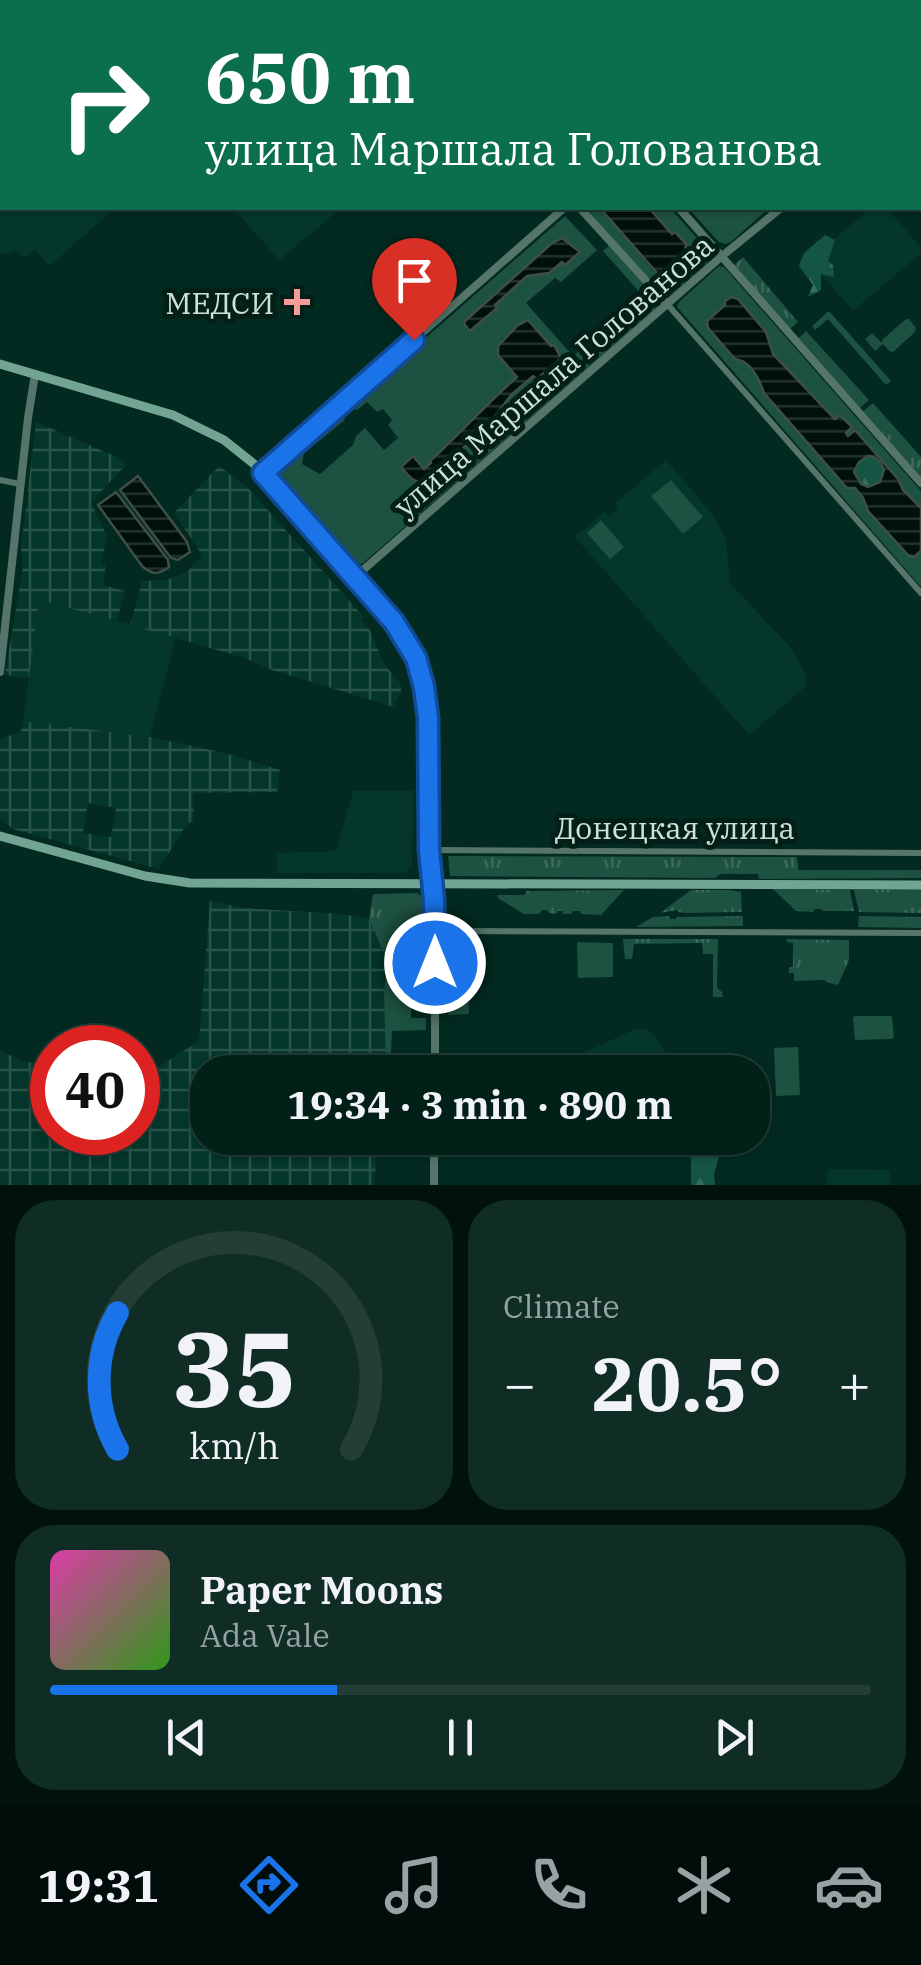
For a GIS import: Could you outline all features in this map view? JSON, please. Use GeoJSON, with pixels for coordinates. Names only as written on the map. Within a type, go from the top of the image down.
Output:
{"type":"FeatureCollection","features":[{"type":"Feature","properties":{"kind":"main road"},"geometry":{"type":"LineString","coordinates":[[0,364],[173,415],[224,440],[263,473],[394,622],[416,658],[424,687],[432,883]]}},
{"type":"Feature","properties":{"kind":"main road"},"geometry":{"type":"LineString","coordinates":[[0,846],[6,837]]}},
{"type":"Feature","properties":{"kind":"main road","name":"Донецкая улица"},"geometry":{"type":"LineString","coordinates":[[6,837],[176,882],[921,885]]}},
{"type":"Feature","properties":{"kind":"street"},"geometry":{"type":"LineString","coordinates":[[263,473],[562,210]]}},
{"type":"Feature","properties":{"kind":"street"},"geometry":{"type":"LineString","coordinates":[[582,210],[921,593]]}},
{"type":"Feature","properties":{"kind":"street"},"geometry":{"type":"LineString","coordinates":[[681,210],[921,483]]}},
{"type":"Feature","properties":{"kind":"street","name":"улица Маршала Голованова"},"geometry":{"type":"LineString","coordinates":[[355,577],[779,210]]}},
{"type":"Feature","properties":{"kind":"street"},"geometry":{"type":"LineString","coordinates":[[0,672],[34,374]]}},
{"type":"Feature","properties":{"kind":"street"},"geometry":{"type":"LineString","coordinates":[[0,480],[20,484]]}},
{"type":"Feature","properties":{"kind":"street","name":"Донецкая улица"},"geometry":{"type":"LineString","coordinates":[[429,850],[921,853]]}},
{"type":"Feature","properties":{"kind":"street"},"geometry":{"type":"LineString","coordinates":[[432,883],[435,1055]]}},
{"type":"Feature","properties":{"kind":"street"},"geometry":{"type":"LineString","coordinates":[[435,930],[921,933]]}},
{"type":"Feature","properties":{"kind":"street"},"geometry":{"type":"LineString","coordinates":[[434,1155],[434,1185]]}},
{"type":"Feature","properties":{"kind":"shaded area"},"geometry":{"type":"Polygon","coordinates":[[[0,210],[113,210],[50,266],[35,250],[25,258],[14,250],[0,252],[0,210]]]}},
{"type":"Feature","properties":{"kind":"shaded area"},"geometry":{"type":"Polygon","coordinates":[[[235,210],[340,210],[279,260],[235,210]]]}},
{"type":"Feature","properties":{"kind":"shaded area"},"geometry":{"type":"Polygon","coordinates":[[[602,210],[651,210],[686,244],[685,253],[663,273],[657,273],[602,210]]]}},
{"type":"Feature","properties":{"kind":"shaded area"},"geometry":{"type":"Polygon","coordinates":[[[869,210],[889,210],[921,248],[921,253],[853,311],[815,267],[820,251],[869,210]]]}},
{"type":"Feature","properties":{"kind":"shaded area"},"geometry":{"type":"Polygon","coordinates":[[[562,238],[580,252],[549,273],[527,276],[470,331],[465,321],[562,238]]]}},
{"type":"Feature","properties":{"kind":"shaded area"},"geometry":{"type":"Polygon","coordinates":[[[738,299],[766,332],[773,354],[835,419],[840,415],[852,427],[846,433],[848,436],[855,430],[921,508],[921,551],[914,557],[908,555],[868,511],[855,488],[847,488],[764,393],[750,367],[735,359],[708,328],[707,321],[725,301],[738,299]],[[871,456],[859,462],[854,472],[861,484],[868,487],[880,482],[884,470],[871,456]]]}},
{"type":"Feature","properties":{"kind":"shaded area"},"geometry":{"type":"Polygon","coordinates":[[[528,320],[554,345],[561,358],[511,395],[490,423],[430,479],[413,480],[401,467],[413,456],[424,469],[517,377],[498,355],[498,346],[528,320]]]}},
{"type":"Feature","properties":{"kind":"shaded area"},"geometry":{"type":"Polygon","coordinates":[[[36,422],[119,458],[126,465],[91,502],[107,536],[101,564],[106,565],[103,585],[125,591],[117,621],[39,600],[29,678],[5,675],[23,566],[21,547],[36,422]]]}},
{"type":"Feature","properties":{"kind":"shaded area"},"geometry":{"type":"Polygon","coordinates":[[[666,460],[713,515],[726,538],[730,583],[792,649],[804,671],[807,685],[751,734],[575,537],[605,511],[610,516],[618,509],[614,504],[666,460]]]}},
{"type":"Feature","properties":{"kind":"shaded area"},"geometry":{"type":"Polygon","coordinates":[[[219,466],[248,488],[364,617],[361,619],[370,630],[384,664],[400,683],[402,695],[399,694],[394,707],[130,625],[142,581],[166,580],[187,572],[202,555],[174,513],[219,466]]]}},
{"type":"Feature","properties":{"kind":"shaded area"},"geometry":{"type":"Polygon","coordinates":[[[138,476],[187,542],[190,552],[178,560],[171,558],[120,490],[138,476]]]}},
{"type":"Feature","properties":{"kind":"shaded area"},"geometry":{"type":"Polygon","coordinates":[[[116,492],[168,560],[165,570],[155,573],[142,566],[98,505],[116,492]]]}},
{"type":"Feature","properties":{"kind":"shaded area"},"geometry":{"type":"Polygon","coordinates":[[[39,600],[176,637],[150,737],[23,721],[39,600]]]}},
{"type":"Feature","properties":{"kind":"shaded area"},"geometry":{"type":"Polygon","coordinates":[[[23,721],[150,737],[225,753],[280,770],[277,792],[194,793],[193,821],[186,825],[159,869],[13,829],[0,819],[0,739],[21,731],[23,721]],[[88,803],[83,833],[111,837],[116,808],[88,803]]]}},
{"type":"Feature","properties":{"kind":"shaded area"},"geometry":{"type":"Polygon","coordinates":[[[353,791],[414,791],[412,867],[404,873],[277,873],[277,853],[336,851],[353,791]]]}},
{"type":"Feature","properties":{"kind":"shaded area"},"geometry":{"type":"Polygon","coordinates":[[[210,901],[243,908],[369,919],[388,963],[384,990],[387,1055],[190,1055],[190,1155],[377,1155],[374,1185],[0,1185],[0,1050],[30,1062],[30,1155],[160,1155],[160,1066],[199,1041],[210,901]]]}},
{"type":"Feature","properties":{"kind":"shaded area"},"geometry":{"type":"Polygon","coordinates":[[[635,1029],[647,1029],[668,1055],[579,1055],[635,1029]]]}},
{"type":"Feature","properties":{"kind":"shaded area"},"geometry":{"type":"Polygon","coordinates":[[[828,1169],[890,1170],[891,1185],[827,1185],[828,1169]]]}},
{"type":"Feature","properties":{"kind":"green space"},"geometry":{"type":"Polygon","coordinates":[[[588,210],[602,210],[653,271],[663,273],[686,251],[676,232],[673,234],[651,210],[672,210],[711,254],[711,259],[671,295],[662,296],[588,210]]]}},
{"type":"Feature","properties":{"kind":"green space"},"geometry":{"type":"Polygon","coordinates":[[[690,210],[767,210],[731,242],[719,242],[690,210]]]}},
{"type":"Feature","properties":{"kind":"green space"},"geometry":{"type":"Polygon","coordinates":[[[565,216],[597,250],[561,282],[555,278],[526,303],[573,356],[642,295],[603,251],[610,245],[657,299],[658,307],[362,564],[354,563],[277,474],[278,467],[565,216]],[[562,238],[494,306],[527,276],[549,273],[580,253],[562,238]],[[528,320],[502,339],[498,355],[517,377],[424,469],[413,457],[411,480],[490,423],[511,395],[561,358],[528,320]],[[367,402],[357,410],[351,406],[342,414],[345,420],[304,453],[302,464],[320,474],[353,445],[365,428],[384,450],[398,438],[383,409],[377,412],[367,402]]]}},
{"type":"Feature","properties":{"kind":"green space"},"geometry":{"type":"Polygon","coordinates":[[[825,235],[835,240],[828,261],[833,265],[834,277],[821,274],[821,290],[808,297],[813,285],[799,266],[804,253],[825,235]]]}},
{"type":"Feature","properties":{"kind":"green space"},"geometry":{"type":"Polygon","coordinates":[[[743,257],[798,322],[790,329],[734,265],[743,257]]]}},
{"type":"Feature","properties":{"kind":"green space"},"geometry":{"type":"Polygon","coordinates":[[[719,266],[724,267],[921,491],[921,508],[855,431],[848,436],[773,354],[767,341],[725,305],[708,328],[735,359],[750,367],[764,393],[847,487],[854,488],[863,498],[868,511],[908,555],[914,557],[921,551],[921,587],[677,307],[719,266]]]}},
{"type":"Feature","properties":{"kind":"green space"},"geometry":{"type":"Polygon","coordinates":[[[829,311],[891,381],[886,385],[828,319],[815,330],[812,326],[829,311]]]}},
{"type":"Feature","properties":{"kind":"green space"},"geometry":{"type":"Polygon","coordinates":[[[906,319],[916,328],[915,332],[893,352],[883,344],[875,351],[865,339],[872,333],[882,343],[906,319]]]}},
{"type":"Feature","properties":{"kind":"green space"},"geometry":{"type":"Polygon","coordinates":[[[806,331],[869,400],[860,408],[799,338],[806,331]]]}},
{"type":"Feature","properties":{"kind":"green space"},"geometry":{"type":"Polygon","coordinates":[[[873,403],[921,457],[921,477],[863,411],[873,403]]]}},
{"type":"Feature","properties":{"kind":"green space"},"geometry":{"type":"Polygon","coordinates":[[[869,457],[883,466],[884,472],[875,486],[869,487],[855,478],[854,472],[863,458],[869,457]]]}},
{"type":"Feature","properties":{"kind":"green space"},"geometry":{"type":"Polygon","coordinates":[[[671,480],[703,517],[683,534],[651,496],[671,480]]]}},
{"type":"Feature","properties":{"kind":"green space"},"geometry":{"type":"Polygon","coordinates":[[[601,520],[624,547],[610,559],[587,533],[601,520]]]}},
{"type":"Feature","properties":{"kind":"green space"},"geometry":{"type":"Polygon","coordinates":[[[448,856],[797,857],[798,870],[921,870],[921,878],[759,879],[758,874],[720,874],[715,878],[450,876],[448,856]]]}},
{"type":"Feature","properties":{"kind":"green space"},"geometry":{"type":"Polygon","coordinates":[[[773,889],[850,890],[854,911],[796,911],[773,889]]]}},
{"type":"Feature","properties":{"kind":"green space"},"geometry":{"type":"Polygon","coordinates":[[[921,889],[921,913],[859,912],[854,890],[921,889]]]}},
{"type":"Feature","properties":{"kind":"green space"},"geometry":{"type":"Polygon","coordinates":[[[624,890],[601,915],[580,911],[556,914],[547,910],[524,914],[497,895],[525,895],[526,891],[624,890]]]}},
{"type":"Feature","properties":{"kind":"green space"},"geometry":{"type":"Polygon","coordinates":[[[691,890],[741,892],[742,912],[660,913],[691,890]]]}},
{"type":"Feature","properties":{"kind":"green space"},"geometry":{"type":"Polygon","coordinates":[[[417,893],[425,904],[425,990],[412,991],[411,1018],[426,1018],[426,1030],[392,1031],[391,1055],[386,1055],[384,990],[388,963],[369,919],[373,894],[417,893]]]}},
{"type":"Feature","properties":{"kind":"green space"},"geometry":{"type":"Polygon","coordinates":[[[743,916],[743,926],[636,927],[653,917],[743,916]]]}},
{"type":"Feature","properties":{"kind":"green space"},"geometry":{"type":"Polygon","coordinates":[[[859,916],[921,917],[921,928],[858,927],[859,916]]]}},
{"type":"Feature","properties":{"kind":"green space"},"geometry":{"type":"Polygon","coordinates":[[[448,938],[473,938],[473,962],[467,962],[469,1014],[448,1015],[448,938]]]}},
{"type":"Feature","properties":{"kind":"green space"},"geometry":{"type":"Polygon","coordinates":[[[623,939],[718,939],[717,988],[723,997],[713,997],[713,954],[703,954],[702,943],[634,944],[632,959],[625,959],[623,939]]]}},
{"type":"Feature","properties":{"kind":"green space"},"geometry":{"type":"Polygon","coordinates":[[[786,939],[849,940],[849,960],[838,985],[825,980],[794,981],[794,973],[789,973],[789,967],[793,967],[793,943],[786,939]]]}},
{"type":"Feature","properties":{"kind":"green space"},"geometry":{"type":"Polygon","coordinates":[[[577,942],[613,943],[613,977],[578,978],[577,942]]]}},
{"type":"Feature","properties":{"kind":"green space"},"geometry":{"type":"Polygon","coordinates":[[[855,1016],[892,1016],[894,1037],[855,1040],[855,1016]]]}},
{"type":"Feature","properties":{"kind":"green space"},"geometry":{"type":"Polygon","coordinates":[[[798,1047],[800,1095],[776,1096],[774,1048],[798,1047]]]}},
{"type":"Feature","properties":{"kind":"green space"},"geometry":{"type":"Polygon","coordinates":[[[691,1155],[719,1155],[715,1185],[691,1185],[691,1155]]]}},
{"type":"Feature","properties":{"kind":"place","name":"МЕДСИ"},"geometry":{"type":"Point","coordinates":[297,302]}},
{"type":"Feature","properties":{"kind":"route"},"geometry":{"type":"LineString","coordinates":[[414,340],[263,473],[394,622],[416,658],[428,718],[435,963]]}}]}
